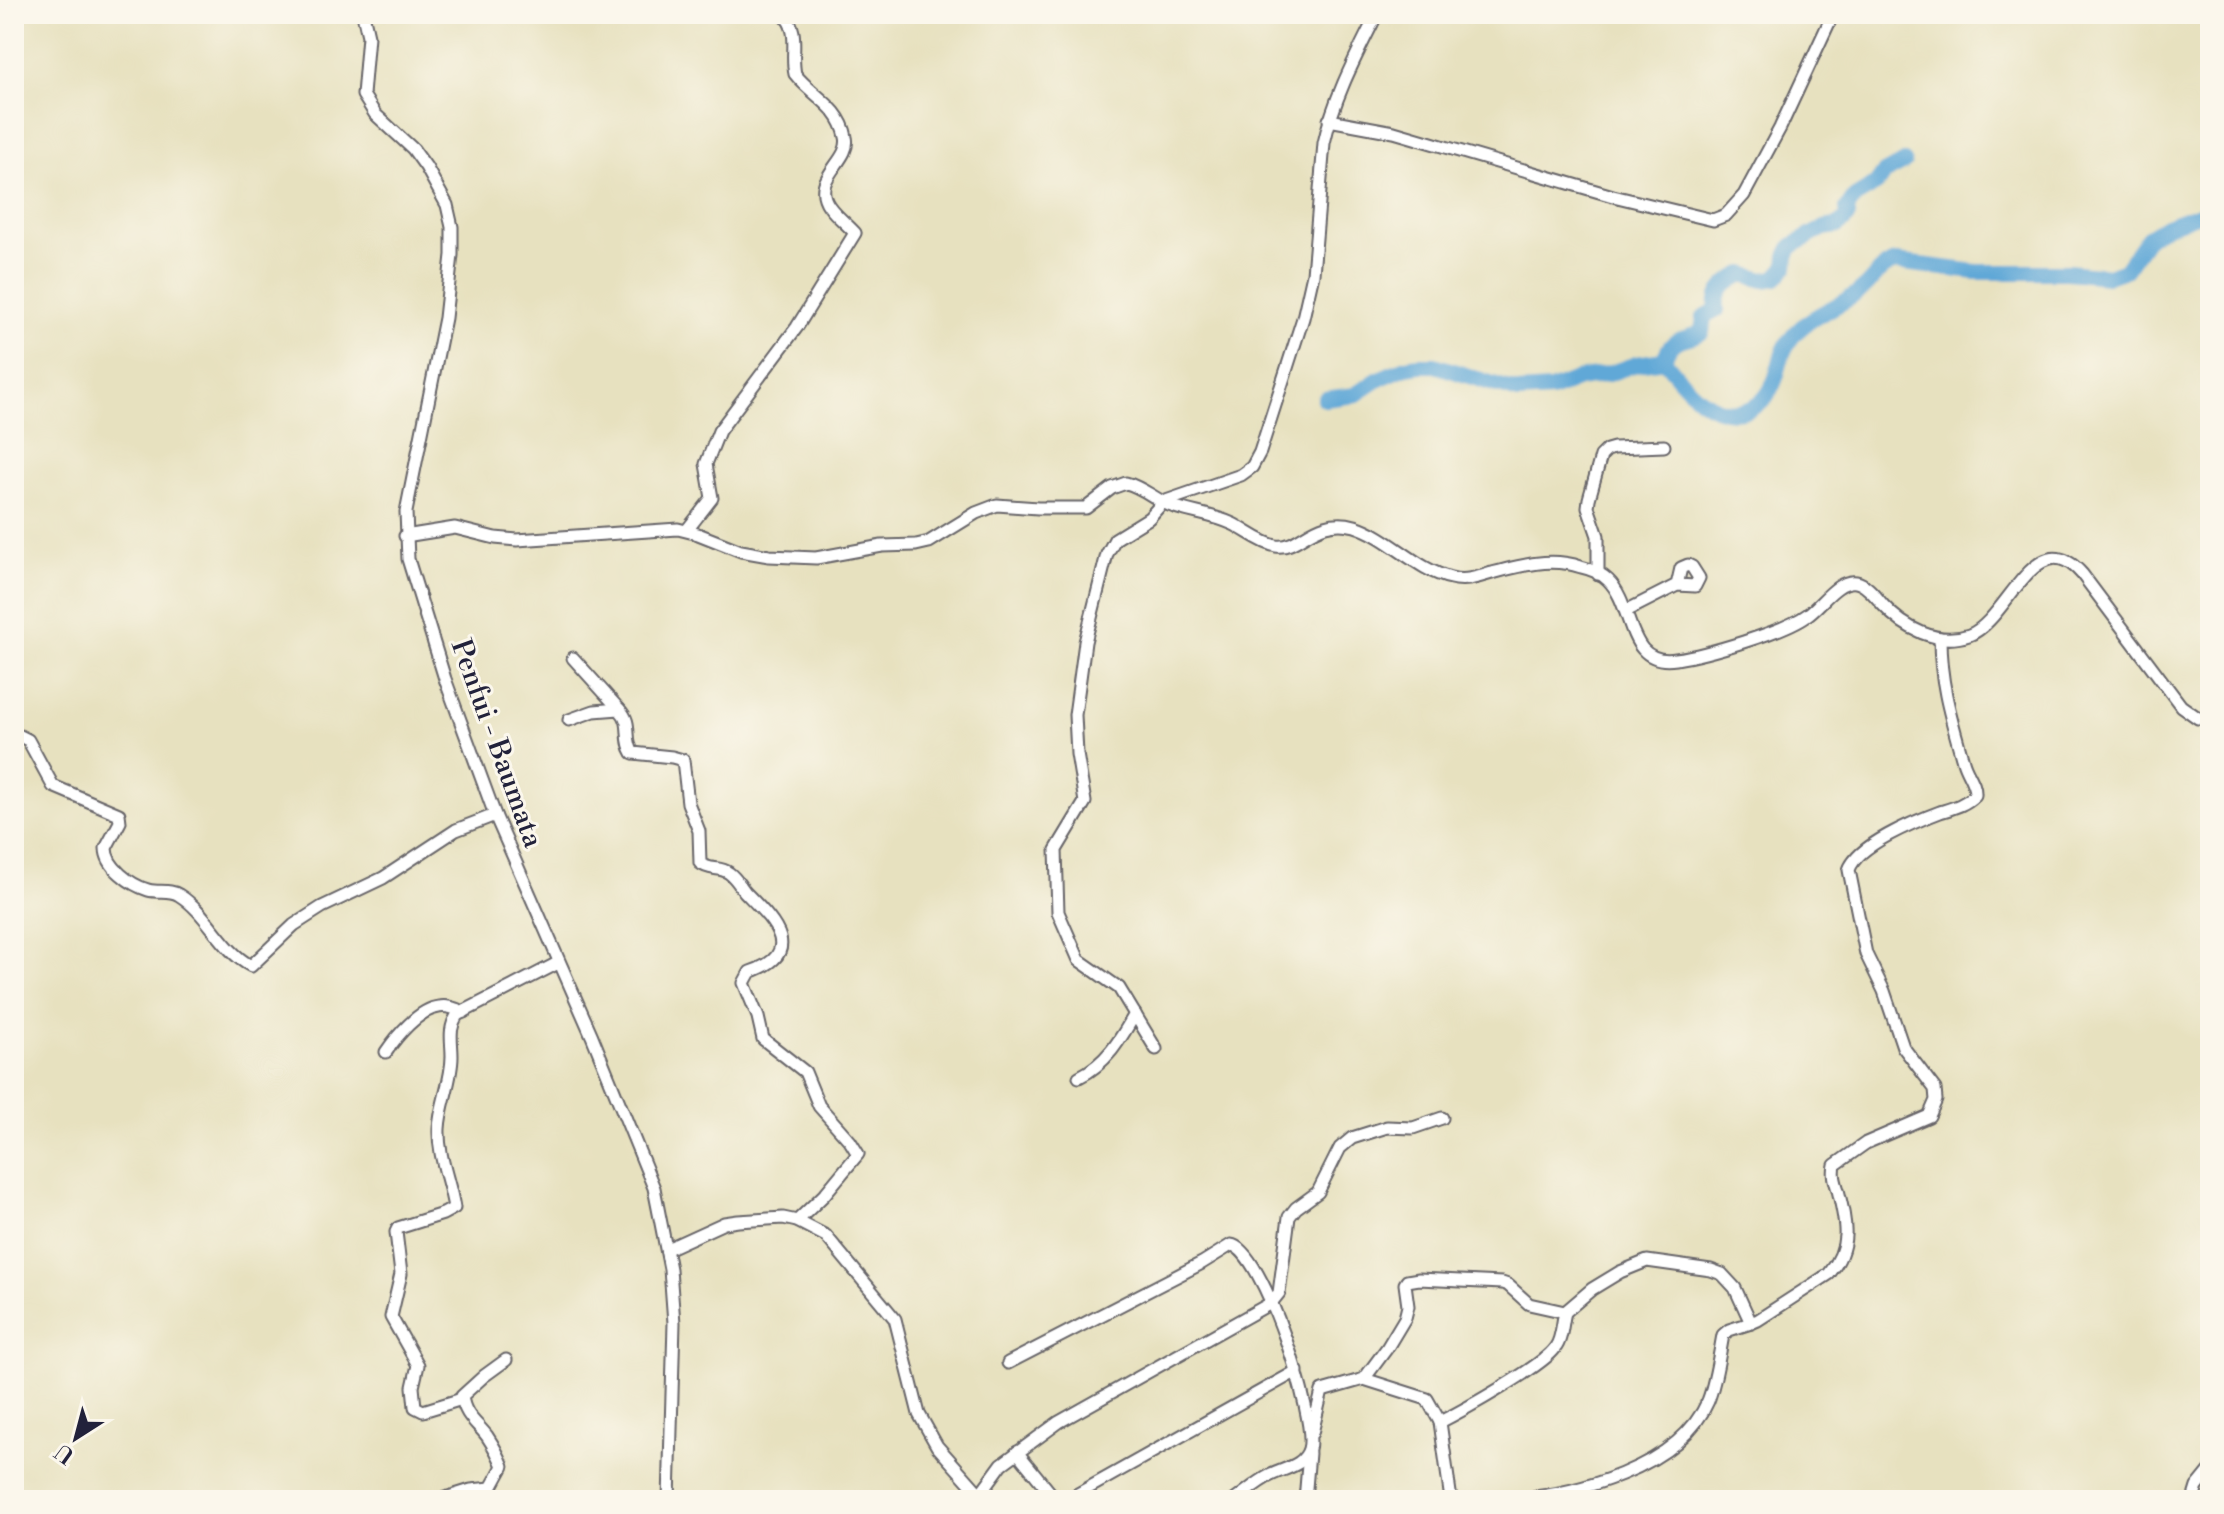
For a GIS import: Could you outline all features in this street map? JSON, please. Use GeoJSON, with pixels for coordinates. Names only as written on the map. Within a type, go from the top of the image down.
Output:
{"type":"FeatureCollection","features":[{"type":"Feature","properties":{"kind":"street","name":"Penfui - Baumata"},"geometry":{"type":"LineString","coordinates":[[363,14],[368,36],[363,95],[375,114],[413,149],[426,167],[447,205],[452,227],[445,318],[409,497],[405,536],[408,559],[445,679],[495,815],[640,1149],[654,1188],[667,1249],[674,1323],[669,1500]]}},
{"type":"Feature","properties":{"kind":"street"},"geometry":{"type":"LineString","coordinates":[[687,530],[712,498],[706,464],[719,431],[792,334],[855,233],[830,207],[824,193],[827,177],[846,147],[846,134],[829,105],[795,74],[793,27],[783,14]]}},
{"type":"Feature","properties":{"kind":"street"},"geometry":{"type":"LineString","coordinates":[[1156,1049],[1113,982],[1084,965],[1077,957],[1058,912],[1056,854],[1085,802],[1077,754],[1075,715],[1085,642],[1107,554],[1115,539],[1149,518],[1163,502],[1241,475],[1252,467],[1258,457],[1310,289],[1329,120],[1344,81],[1377,14]]}},
{"type":"Feature","properties":{"kind":"street"},"geometry":{"type":"LineString","coordinates":[[1329,120],[1394,132],[1613,196],[1713,220],[1726,215],[1744,195],[1780,128],[1833,14]]}},
{"type":"Feature","properties":{"kind":"street"},"geometry":{"type":"LineString","coordinates":[[1598,574],[1598,536],[1588,504],[1601,456],[1614,448],[1664,446]]}},
{"type":"Feature","properties":{"kind":"street"},"geometry":{"type":"LineString","coordinates":[[405,536],[455,528],[517,540],[616,531],[687,530],[741,551],[816,558],[882,546],[929,542],[976,513],[997,505],[1086,508],[1122,484],[1133,485],[1163,502],[1220,519],[1280,546],[1289,545],[1314,529],[1327,525],[1357,527],[1452,579],[1475,578],[1547,561],[1573,564],[1598,574],[1613,586],[1642,649],[1657,660],[1710,652],[1801,619],[1847,582],[1856,582],[1869,590],[1904,624],[1921,633],[1940,638],[1964,637],[1991,619],[2035,566],[2043,560],[2059,558],[2069,561],[2082,574],[2181,706],[2198,718],[2210,719]]}},
{"type":"Feature","properties":{"kind":"street"},"geometry":{"type":"LineString","coordinates":[[1626,611],[1677,585]]}},
{"type":"Feature","properties":{"kind":"street"},"geometry":{"type":"LineString","coordinates":[[1507,1500],[1572,1491],[1637,1468],[1685,1436],[1709,1400],[1723,1335],[1751,1323],[1821,1280],[1836,1265],[1846,1237],[1847,1224],[1834,1173],[1835,1165],[1866,1143],[1928,1117],[1936,1100],[1934,1087],[1903,1047],[1884,991],[1866,954],[1849,870],[1856,857],[1890,836],[1960,805],[1975,795],[1943,691],[1940,638]]}},
{"type":"Feature","properties":{"kind":"street"},"geometry":{"type":"LineString","coordinates":[[573,658],[628,721],[629,745],[633,753],[683,760],[688,803],[699,831],[700,863],[705,868],[728,872],[779,930],[780,942],[774,957],[750,972],[744,983],[758,1017],[759,1030],[768,1045],[805,1072],[819,1106],[857,1152],[857,1159],[797,1221]]}},
{"type":"Feature","properties":{"kind":"street"},"geometry":{"type":"LineString","coordinates":[[569,720],[594,711],[619,709]]}},
{"type":"Feature","properties":{"kind":"street"},"geometry":{"type":"LineString","coordinates":[[14,733],[28,740],[53,786],[119,814],[120,822],[106,848],[110,863],[121,874],[147,889],[171,891],[182,897],[231,950],[251,966],[294,925],[322,907],[383,878],[456,830],[495,815]]}},
{"type":"Feature","properties":{"kind":"street"},"geometry":{"type":"LineString","coordinates":[[506,1360],[467,1390],[462,1399],[423,1411],[415,1407],[413,1387],[418,1365],[393,1323],[391,1313],[401,1274],[396,1237],[398,1228],[454,1208],[439,1152],[439,1133],[452,1057],[449,1036],[457,1015],[558,963]]}},
{"type":"Feature","properties":{"kind":"street"},"geometry":{"type":"LineString","coordinates":[[386,1052],[398,1035],[430,1010],[440,1006],[464,1012]]}},
{"type":"Feature","properties":{"kind":"street"},"geometry":{"type":"LineString","coordinates":[[1079,1077],[1109,1056],[1135,1014]]}},
{"type":"Feature","properties":{"kind":"street"},"geometry":{"type":"LineString","coordinates":[[667,1249],[724,1223],[783,1218],[797,1221],[833,1241],[888,1307],[898,1326],[919,1414],[946,1457],[982,1497],[1002,1464],[1059,1422],[1271,1303],[1279,1293],[1289,1217],[1318,1192],[1340,1148],[1360,1134],[1387,1127],[1413,1128],[1442,1118]]}},
{"type":"Feature","properties":{"kind":"street"},"geometry":{"type":"LineString","coordinates":[[1008,1363],[1231,1245],[1241,1248],[1254,1264],[1271,1303],[1297,1371],[1312,1433]]}},
{"type":"Feature","properties":{"kind":"street"},"geometry":{"type":"LineString","coordinates":[[1440,1422],[1547,1356],[1557,1345],[1565,1312],[1592,1289],[1647,1261],[1722,1274],[1735,1288],[1751,1323]]}},
{"type":"Feature","properties":{"kind":"street"},"geometry":{"type":"LineString","coordinates":[[1364,1379],[1405,1318],[1408,1306],[1405,1284],[1409,1280],[1502,1283],[1529,1304],[1565,1312]]}},
{"type":"Feature","properties":{"kind":"street"},"geometry":{"type":"LineString","coordinates":[[1067,1500],[1297,1371]]}},
{"type":"Feature","properties":{"kind":"street"},"geometry":{"type":"LineString","coordinates":[[1305,1500],[1309,1451],[1322,1391],[1364,1379],[1427,1399],[1432,1404],[1440,1422],[1451,1500]]}},
{"type":"Feature","properties":{"kind":"street"},"geometry":{"type":"LineString","coordinates":[[439,1500],[471,1490],[491,1494],[502,1471],[501,1462],[485,1433],[471,1420],[462,1399]]}},
{"type":"Feature","properties":{"kind":"street"},"geometry":{"type":"LineString","coordinates":[[1235,1500],[1268,1476],[1301,1461],[1309,1451]]}},
{"type":"Feature","properties":{"kind":"street"},"geometry":{"type":"LineString","coordinates":[[1017,1452],[1056,1500]]}},
{"type":"Feature","properties":{"kind":"street"},"geometry":{"type":"LineString","coordinates":[[2193,1500],[2197,1487],[2210,1471]]}},
{"type":"Feature","properties":{"kind":"waterway"},"geometry":{"type":"LineString","coordinates":[[1664,360],[1670,346],[1678,340],[1702,332],[1704,317],[1717,310],[1718,297],[1727,284],[1743,274],[1764,280],[1776,278],[1786,267],[1792,246],[1824,228],[1837,226],[1848,216],[1847,208],[1855,197],[1876,184],[1884,173],[1904,162]]}},
{"type":"Feature","properties":{"kind":"waterway"},"geometry":{"type":"LineString","coordinates":[[1325,399],[1355,395],[1379,379],[1406,367],[1419,365],[1435,365],[1518,392],[1551,390],[1579,379],[1664,360],[1689,389],[1710,405],[1733,412],[1746,410],[1756,406],[1767,395],[1793,336],[1818,316],[1855,295],[1891,264],[1896,262],[1976,272],[2068,272],[2108,276],[2125,270],[2148,237],[2166,226],[2210,210]]}}]}
